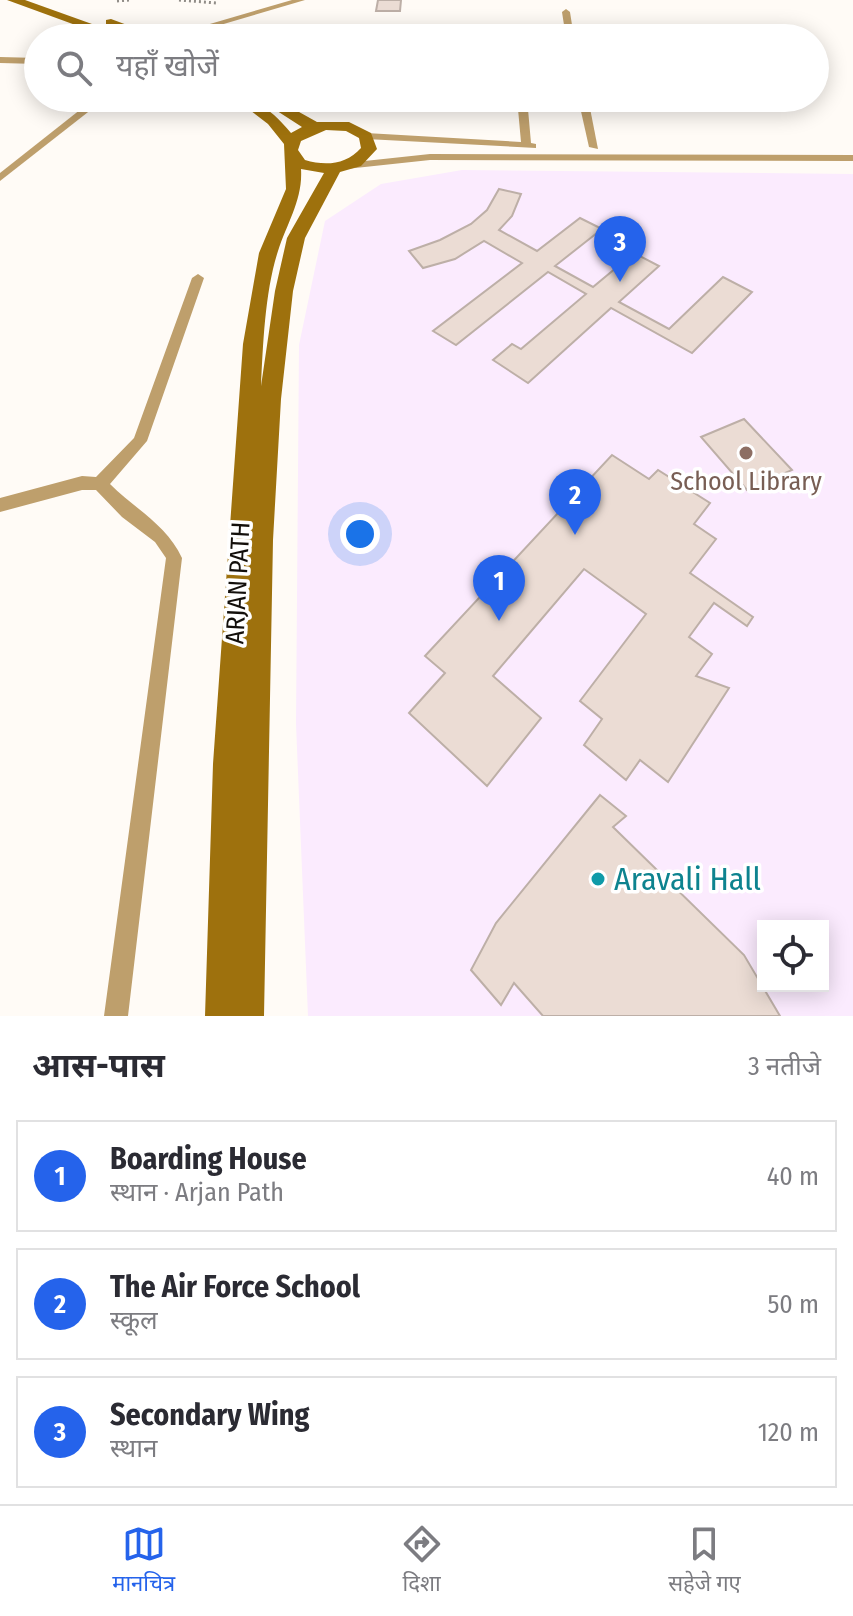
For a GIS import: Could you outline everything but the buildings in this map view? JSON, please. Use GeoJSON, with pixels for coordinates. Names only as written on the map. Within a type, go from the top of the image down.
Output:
{"type":"FeatureCollection","features":[{"type":"Feature","properties":{"kind":"main road"},"geometry":{"type":"LineString","coordinates":[[13,0],[86,24]]}},
{"type":"Feature","properties":{"kind":"main road"},"geometry":{"type":"LineString","coordinates":[[49,0],[96,24]]}},
{"type":"Feature","properties":{"kind":"main road"},"geometry":{"type":"LineString","coordinates":[[260,112],[273,121],[292,150],[309,167],[340,167]]}},
{"type":"Feature","properties":{"kind":"main road"},"geometry":{"type":"LineString","coordinates":[[288,112],[314,127]]}},
{"type":"Feature","properties":{"kind":"main road"},"geometry":{"type":"LineString","coordinates":[[292,150],[304,131],[314,127],[338,125],[359,130],[366,136]]}},
{"type":"Feature","properties":{"kind":"main road","name":"ARJAN PATH"},"geometry":{"type":"LineString","coordinates":[[246,1016],[261,540],[270,399],[284,291],[296,238],[340,167],[357,162],[369,149],[366,136]]}},
{"type":"Feature","properties":{"kind":"main road","name":"ARJAN PATH"},"geometry":{"type":"LineString","coordinates":[[223,1016],[228,764],[253,344],[268,253],[294,189],[292,150]]}},
{"type":"Feature","properties":{"kind":"lane"},"geometry":{"type":"LineString","coordinates":[[181,24],[262,0]]}},
{"type":"Feature","properties":{"kind":"lane"},"geometry":{"type":"LineString","coordinates":[[213,24],[301,0]]}},
{"type":"Feature","properties":{"kind":"lane"},"geometry":{"type":"LineString","coordinates":[[566,12],[568,24]]}},
{"type":"Feature","properties":{"kind":"lane"},"geometry":{"type":"LineString","coordinates":[[0,61],[24,61]]}},
{"type":"Feature","properties":{"kind":"lane"},"geometry":{"type":"LineString","coordinates":[[0,178],[83,112]]}},
{"type":"Feature","properties":{"kind":"lane"},"geometry":{"type":"LineString","coordinates":[[523,112],[526,146]]}},
{"type":"Feature","properties":{"kind":"lane"},"geometry":{"type":"LineString","coordinates":[[586,112],[594,147]]}},
{"type":"Feature","properties":{"kind":"lane"},"geometry":{"type":"LineString","coordinates":[[366,136],[526,146],[853,151]]}},
{"type":"Feature","properties":{"kind":"lane"},"geometry":{"type":"LineString","coordinates":[[340,167],[430,157],[853,158]]}},
{"type":"Feature","properties":{"kind":"lane"},"geometry":{"type":"LineString","coordinates":[[100,484],[140,441],[198,278]]}},
{"type":"Feature","properties":{"kind":"lane"},"geometry":{"type":"LineString","coordinates":[[0,505],[82,483],[100,484],[127,511],[159,533],[169,545],[174,558],[116,1016]]}},
{"type":"Feature","properties":{"kind":"path"},"geometry":{"type":"LineString","coordinates":[[117,1],[130,0]]}},
{"type":"Feature","properties":{"kind":"path"},"geometry":{"type":"LineString","coordinates":[[179,0],[216,3]]}},
{"type":"Feature","properties":{"kind":"shaded area"},"geometry":{"type":"Polygon","coordinates":[[[462,170],[853,174],[853,1016],[308,1016],[296,724],[299,345],[325,221],[381,184],[462,170]]]}},
{"type":"Feature","properties":{"kind":"place","name":"Secondary Wing"},"geometry":{"type":"Point","coordinates":[620,282]}},
{"type":"Feature","properties":{"kind":"place","name":"School Library"},"geometry":{"type":"Point","coordinates":[746,453]}},
{"type":"Feature","properties":{"kind":"place","name":"The Air Force School"},"geometry":{"type":"Point","coordinates":[575,535]}},
{"type":"Feature","properties":{"kind":"place","name":"Boarding House"},"geometry":{"type":"Point","coordinates":[499,621]}},
{"type":"Feature","properties":{"kind":"place","name":"Aravali Hall"},"geometry":{"type":"Point","coordinates":[598,879]}}]}
